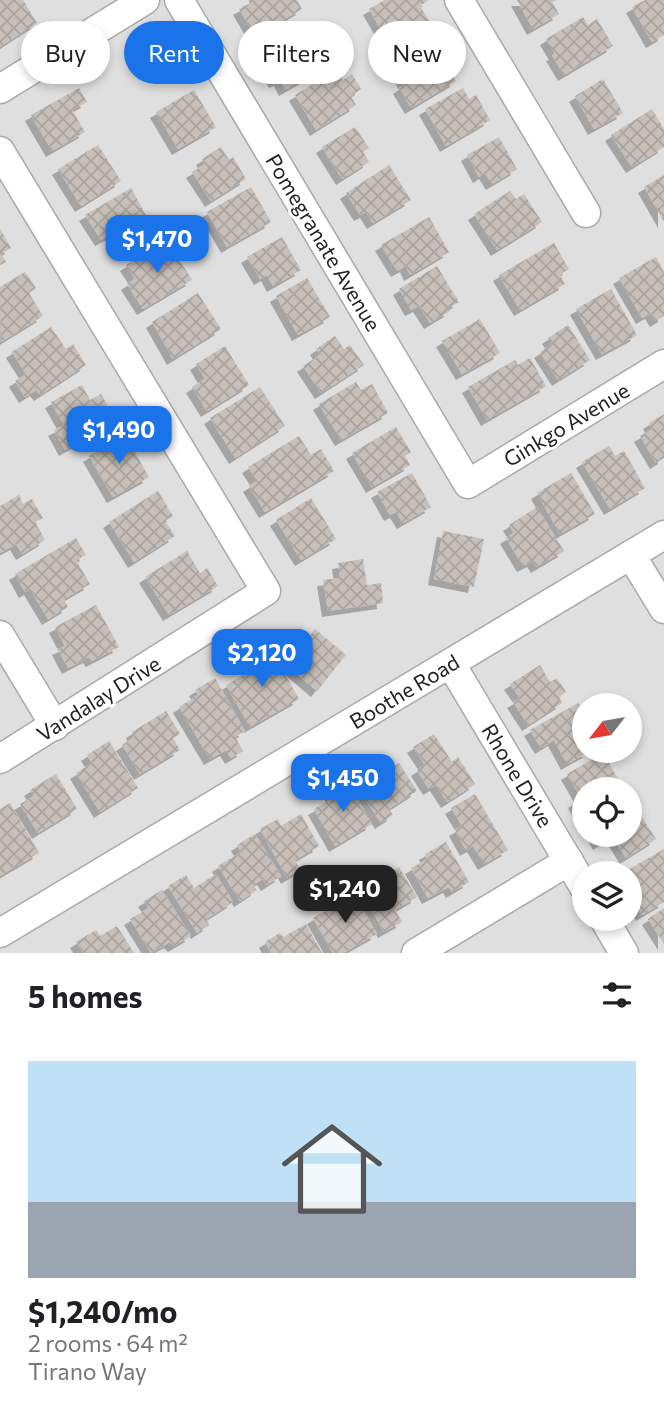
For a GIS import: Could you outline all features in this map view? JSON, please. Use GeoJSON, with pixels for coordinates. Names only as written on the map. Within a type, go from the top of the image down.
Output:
{"type":"FeatureCollection","features":[{"type":"Feature","properties":{"kind":"street"},"geometry":{"type":"LineString","coordinates":[[0,89],[145,0]]}},
{"type":"Feature","properties":{"kind":"street","name":"Pomegranate Avenue"},"geometry":{"type":"LineString","coordinates":[[179,0],[468,484]]}},
{"type":"Feature","properties":{"kind":"street"},"geometry":{"type":"LineString","coordinates":[[459,0],[586,212]]}},
{"type":"Feature","properties":{"kind":"street","name":"Vandalay Drive"},"geometry":{"type":"LineString","coordinates":[[0,151],[266,591],[0,759]]}},
{"type":"Feature","properties":{"kind":"street","name":"Ginkgo Avenue"},"geometry":{"type":"LineString","coordinates":[[468,484],[664,364]]}},
{"type":"Feature","properties":{"kind":"street","name":"Boothe Road"},"geometry":{"type":"LineString","coordinates":[[0,933],[664,535]]}},
{"type":"Feature","properties":{"kind":"street"},"geometry":{"type":"LineString","coordinates":[[631,555],[664,609]]}},
{"type":"Feature","properties":{"kind":"street"},"geometry":{"type":"LineString","coordinates":[[0,635],[55,726]]}},
{"type":"Feature","properties":{"kind":"street","name":"Rhone Drive"},"geometry":{"type":"LineString","coordinates":[[451,664],[572,866]]}},
{"type":"Feature","properties":{"kind":"street"},"geometry":{"type":"LineString","coordinates":[[416,953],[569,861]]}},
{"type":"Feature","properties":{"kind":"street"},"geometry":{"type":"LineString","coordinates":[[611,931],[624,953]]}},
{"type":"Feature","properties":{"kind":"shaded area"},"geometry":{"type":"Polygon","coordinates":[[[0,0],[664,0],[664,953],[0,953],[0,0]]]}},
{"type":"Feature","properties":{"kind":"building"},"geometry":{"type":"Polygon","coordinates":[[[0,0],[23,0],[36,21],[21,21],[21,33],[0,47],[0,0]]]}},
{"type":"Feature","properties":{"kind":"building"},"geometry":{"type":"Polygon","coordinates":[[[248,0],[297,0],[302,9],[281,21],[246,21],[239,9],[250,3],[248,0]]]}},
{"type":"Feature","properties":{"kind":"building"},"geometry":{"type":"Polygon","coordinates":[[[385,0],[429,0],[420,6],[429,21],[376,21],[369,9],[385,0]]]}},
{"type":"Feature","properties":{"kind":"building"},"geometry":{"type":"Polygon","coordinates":[[[517,0],[557,0],[552,2],[559,14],[533,29],[517,0]]]}},
{"type":"Feature","properties":{"kind":"building"},"geometry":{"type":"Polygon","coordinates":[[[645,0],[664,0],[664,35],[652,42],[632,7],[645,0]]]}},
{"type":"Feature","properties":{"kind":"building"},"geometry":{"type":"Polygon","coordinates":[[[583,17],[588,25],[597,19],[613,46],[564,75],[546,39],[583,17]]]}},
{"type":"Feature","properties":{"kind":"building"},"geometry":{"type":"Polygon","coordinates":[[[354,77],[361,89],[351,96],[356,105],[316,130],[295,95],[313,84],[354,84],[354,77]]]}},
{"type":"Feature","properties":{"kind":"building"},"geometry":{"type":"Polygon","coordinates":[[[603,79],[623,113],[594,129],[575,96],[603,79]]]}},
{"type":"Feature","properties":{"kind":"building"},"geometry":{"type":"Polygon","coordinates":[[[282,84],[295,84],[285,90],[282,84]]]}},
{"type":"Feature","properties":{"kind":"building"},"geometry":{"type":"Polygon","coordinates":[[[405,84],[451,84],[411,108],[399,88],[405,84]]]}},
{"type":"Feature","properties":{"kind":"building"},"geometry":{"type":"Polygon","coordinates":[[[79,88],[87,102],[72,110],[85,132],[52,151],[31,115],[79,88]]]}},
{"type":"Feature","properties":{"kind":"building"},"geometry":{"type":"Polygon","coordinates":[[[463,88],[469,99],[476,95],[490,120],[446,146],[425,109],[463,88]]]}},
{"type":"Feature","properties":{"kind":"building"},"geometry":{"type":"Polygon","coordinates":[[[194,90],[216,127],[178,149],[156,112],[194,90]]]}},
{"type":"Feature","properties":{"kind":"building"},"geometry":{"type":"Polygon","coordinates":[[[652,109],[664,129],[664,147],[632,167],[611,135],[652,109]]]}},
{"type":"Feature","properties":{"kind":"building"},"geometry":{"type":"Polygon","coordinates":[[[355,127],[369,148],[363,152],[369,162],[342,179],[322,147],[355,127]]]}},
{"type":"Feature","properties":{"kind":"building"},"geometry":{"type":"Polygon","coordinates":[[[499,137],[517,169],[492,184],[485,173],[479,177],[467,155],[499,137]]]}},
{"type":"Feature","properties":{"kind":"building"},"geometry":{"type":"Polygon","coordinates":[[[98,145],[121,181],[81,206],[58,169],[98,145]]]}},
{"type":"Feature","properties":{"kind":"building"},"geometry":{"type":"Polygon","coordinates":[[[221,147],[229,160],[233,157],[246,179],[211,201],[192,172],[205,164],[202,159],[221,147]]]}},
{"type":"Feature","properties":{"kind":"building"},"geometry":{"type":"Polygon","coordinates":[[[389,165],[411,200],[373,223],[366,212],[360,215],[346,193],[389,165]]]}},
{"type":"Feature","properties":{"kind":"building"},"geometry":{"type":"Polygon","coordinates":[[[664,175],[664,222],[644,187],[664,175]]]}},
{"type":"Feature","properties":{"kind":"building"},"geometry":{"type":"Polygon","coordinates":[[[251,187],[271,222],[227,247],[207,212],[251,187]]]}},
{"type":"Feature","properties":{"kind":"building"},"geometry":{"type":"Polygon","coordinates":[[[131,188],[154,229],[124,247],[116,232],[101,240],[85,215],[131,188]]]}},
{"type":"Feature","properties":{"kind":"building"},"geometry":{"type":"Polygon","coordinates":[[[510,191],[516,199],[524,194],[542,222],[497,250],[474,214],[510,191]]]}},
{"type":"Feature","properties":{"kind":"building"},"geometry":{"type":"Polygon","coordinates":[[[429,217],[449,252],[410,275],[406,266],[397,271],[381,245],[429,217]]]}},
{"type":"Feature","properties":{"kind":"building"},"geometry":{"type":"Polygon","coordinates":[[[0,229],[11,248],[1,254],[6,262],[0,265],[0,229]]]}},
{"type":"Feature","properties":{"kind":"building"},"geometry":{"type":"Polygon","coordinates":[[[282,237],[301,270],[273,286],[267,275],[260,279],[247,257],[282,237]]]}},
{"type":"Feature","properties":{"kind":"building"},"geometry":{"type":"Polygon","coordinates":[[[167,240],[192,280],[143,309],[127,284],[135,279],[126,265],[167,240]]]}},
{"type":"Feature","properties":{"kind":"building"},"geometry":{"type":"Polygon","coordinates":[[[554,243],[569,269],[560,275],[565,284],[520,310],[499,275],[554,243]]]}},
{"type":"Feature","properties":{"kind":"building"},"geometry":{"type":"Polygon","coordinates":[[[656,257],[664,272],[664,316],[656,321],[651,313],[642,318],[619,278],[656,257]]]}},
{"type":"Feature","properties":{"kind":"building"},"geometry":{"type":"Polygon","coordinates":[[[437,266],[459,302],[430,323],[419,306],[411,310],[399,289],[437,266]]]}},
{"type":"Feature","properties":{"kind":"building"},"geometry":{"type":"Polygon","coordinates":[[[25,272],[36,288],[29,293],[43,316],[1,342],[0,287],[25,272]]]}},
{"type":"Feature","properties":{"kind":"building"},"geometry":{"type":"Polygon","coordinates":[[[307,278],[330,317],[298,335],[276,296],[307,278]]]}},
{"type":"Feature","properties":{"kind":"building"},"geometry":{"type":"Polygon","coordinates":[[[611,289],[637,335],[602,354],[576,309],[611,289]]]}},
{"type":"Feature","properties":{"kind":"building"},"geometry":{"type":"Polygon","coordinates":[[[198,293],[221,329],[173,359],[152,322],[198,293]]]}},
{"type":"Feature","properties":{"kind":"building"},"geometry":{"type":"Polygon","coordinates":[[[480,319],[500,353],[462,374],[442,341],[480,319]]]}},
{"type":"Feature","properties":{"kind":"building"},"geometry":{"type":"Polygon","coordinates":[[[568,325],[590,360],[558,380],[540,352],[552,344],[548,338],[568,325]]]}},
{"type":"Feature","properties":{"kind":"building"},"geometry":{"type":"Polygon","coordinates":[[[51,327],[66,349],[73,344],[86,365],[40,395],[36,390],[25,397],[15,381],[26,374],[12,352],[51,327]]]}},
{"type":"Feature","properties":{"kind":"building"},"geometry":{"type":"Polygon","coordinates":[[[335,336],[344,349],[350,345],[364,365],[321,393],[303,366],[320,355],[316,349],[335,336]]]}},
{"type":"Feature","properties":{"kind":"building"},"geometry":{"type":"Polygon","coordinates":[[[225,346],[249,385],[207,411],[192,387],[205,379],[196,364],[225,346]]]}},
{"type":"Feature","properties":{"kind":"building"},"geometry":{"type":"Polygon","coordinates":[[[530,358],[546,386],[487,420],[468,387],[515,360],[518,365],[530,358]]]}},
{"type":"Feature","properties":{"kind":"building"},"geometry":{"type":"Polygon","coordinates":[[[356,382],[361,390],[372,384],[388,413],[341,440],[319,404],[356,382]]]}},
{"type":"Feature","properties":{"kind":"building"},"geometry":{"type":"Polygon","coordinates":[[[82,385],[90,400],[101,394],[108,406],[102,410],[110,424],[65,450],[54,430],[64,425],[51,402],[82,385]]]}},
{"type":"Feature","properties":{"kind":"building"},"geometry":{"type":"Polygon","coordinates":[[[260,387],[285,426],[235,458],[210,418],[260,387]]]}},
{"type":"Feature","properties":{"kind":"building"},"geometry":{"type":"Polygon","coordinates":[[[664,414],[664,458],[656,463],[640,436],[652,429],[649,423],[664,414]]]}},
{"type":"Feature","properties":{"kind":"building"},"geometry":{"type":"Polygon","coordinates":[[[396,427],[411,452],[405,456],[410,465],[372,487],[352,453],[396,427]]]}},
{"type":"Feature","properties":{"kind":"building"},"geometry":{"type":"Polygon","coordinates":[[[125,435],[149,477],[113,497],[89,456],[125,435]]]}},
{"type":"Feature","properties":{"kind":"building"},"geometry":{"type":"Polygon","coordinates":[[[299,436],[311,455],[321,449],[334,471],[265,512],[249,486],[257,481],[248,467],[299,436]]]}},
{"type":"Feature","properties":{"kind":"building"},"geometry":{"type":"Polygon","coordinates":[[[609,446],[615,456],[624,451],[645,488],[610,509],[582,462],[609,446]]]}},
{"type":"Feature","properties":{"kind":"building"},"geometry":{"type":"Polygon","coordinates":[[[412,473],[431,507],[403,523],[396,512],[390,515],[377,492],[412,473]]]}},
{"type":"Feature","properties":{"kind":"building"},"geometry":{"type":"Polygon","coordinates":[[[571,473],[595,514],[560,534],[537,493],[571,473]]]}},
{"type":"Feature","properties":{"kind":"building"},"geometry":{"type":"Polygon","coordinates":[[[158,491],[173,516],[165,521],[175,536],[134,562],[109,522],[158,491]]]}},
{"type":"Feature","properties":{"kind":"building"},"geometry":{"type":"Polygon","coordinates":[[[19,495],[23,504],[32,499],[43,518],[35,522],[45,540],[22,554],[16,544],[0,553],[0,506],[19,495]]]}},
{"type":"Feature","properties":{"kind":"building"},"geometry":{"type":"Polygon","coordinates":[[[311,498],[336,539],[301,560],[276,520],[311,498]]]}},
{"type":"Feature","properties":{"kind":"building"},"geometry":{"type":"Polygon","coordinates":[[[537,507],[564,551],[537,567],[533,561],[523,566],[506,538],[514,533],[509,525],[537,507]]]}},
{"type":"Feature","properties":{"kind":"building"},"geometry":{"type":"Polygon","coordinates":[[[443,531],[484,539],[474,587],[434,579],[443,531]]]}},
{"type":"Feature","properties":{"kind":"building"},"geometry":{"type":"Polygon","coordinates":[[[76,538],[86,555],[76,560],[90,584],[64,599],[68,607],[48,619],[30,589],[25,592],[15,574],[76,538]]]}},
{"type":"Feature","properties":{"kind":"building"},"geometry":{"type":"Polygon","coordinates":[[[187,551],[200,573],[207,568],[218,586],[169,615],[145,577],[187,551]]]}},
{"type":"Feature","properties":{"kind":"building"},"geometry":{"type":"Polygon","coordinates":[[[363,559],[367,585],[381,583],[383,603],[328,611],[323,580],[340,578],[338,563],[363,559]]]}},
{"type":"Feature","properties":{"kind":"building"},"geometry":{"type":"Polygon","coordinates":[[[96,605],[119,647],[92,661],[89,657],[68,668],[58,649],[65,646],[55,627],[96,605]]]}},
{"type":"Feature","properties":{"kind":"building"},"geometry":{"type":"Polygon","coordinates":[[[315,629],[346,655],[317,691],[291,669],[300,657],[296,653],[315,629]]]}},
{"type":"Feature","properties":{"kind":"building"},"geometry":{"type":"Polygon","coordinates":[[[270,648],[299,699],[250,727],[226,685],[255,668],[250,660],[270,648]]]}},
{"type":"Feature","properties":{"kind":"building"},"geometry":{"type":"Polygon","coordinates":[[[540,665],[550,682],[557,678],[566,692],[559,697],[562,703],[528,725],[513,702],[520,698],[510,684],[540,665]]]}},
{"type":"Feature","properties":{"kind":"building"},"geometry":{"type":"Polygon","coordinates":[[[215,678],[245,731],[235,737],[243,751],[231,758],[226,750],[210,759],[179,707],[198,695],[195,690],[215,678]]]}},
{"type":"Feature","properties":{"kind":"building"},"geometry":{"type":"Polygon","coordinates":[[[572,706],[572,761],[567,764],[554,740],[541,748],[530,730],[572,706]]]}},
{"type":"Feature","properties":{"kind":"building"},"geometry":{"type":"Polygon","coordinates":[[[166,711],[180,734],[173,738],[180,750],[140,774],[122,745],[134,737],[132,732],[166,711]]]}},
{"type":"Feature","properties":{"kind":"building"},"geometry":{"type":"Polygon","coordinates":[[[434,734],[452,762],[458,757],[475,784],[447,802],[436,785],[429,789],[417,770],[425,765],[413,747],[434,734]]]}},
{"type":"Feature","properties":{"kind":"building"},"geometry":{"type":"Polygon","coordinates":[[[109,741],[138,788],[100,812],[76,773],[92,763],[87,755],[109,741]]]}},
{"type":"Feature","properties":{"kind":"building"},"geometry":{"type":"Polygon","coordinates":[[[399,763],[417,791],[389,809],[393,815],[381,823],[351,777],[369,766],[376,778],[399,763]]]}},
{"type":"Feature","properties":{"kind":"building"},"geometry":{"type":"Polygon","coordinates":[[[586,763],[609,763],[617,777],[572,777],[572,783],[567,774],[586,763]]]}},
{"type":"Feature","properties":{"kind":"building"},"geometry":{"type":"Polygon","coordinates":[[[56,774],[77,809],[38,833],[20,804],[34,796],[30,790],[56,774]]]}},
{"type":"Feature","properties":{"kind":"building"},"geometry":{"type":"Polygon","coordinates":[[[346,779],[372,824],[335,846],[314,809],[333,798],[328,790],[346,779]]]}},
{"type":"Feature","properties":{"kind":"building"},"geometry":{"type":"Polygon","coordinates":[[[475,794],[508,850],[484,864],[473,846],[466,850],[455,830],[462,826],[451,808],[475,794]]]}},
{"type":"Feature","properties":{"kind":"building"},"geometry":{"type":"Polygon","coordinates":[[[10,803],[39,853],[0,876],[0,809],[10,803]]]}},
{"type":"Feature","properties":{"kind":"building"},"geometry":{"type":"Polygon","coordinates":[[[301,814],[319,846],[295,860],[300,870],[287,878],[260,829],[278,819],[281,826],[301,814]]]}},
{"type":"Feature","properties":{"kind":"building"},"geometry":{"type":"Polygon","coordinates":[[[642,817],[656,839],[626,858],[619,847],[642,847],[642,817]]]}},
{"type":"Feature","properties":{"kind":"building"},"geometry":{"type":"Polygon","coordinates":[[[255,834],[281,876],[267,885],[263,879],[253,885],[257,890],[240,901],[218,866],[241,852],[237,845],[255,834]]]}},
{"type":"Feature","properties":{"kind":"building"},"geometry":{"type":"Polygon","coordinates":[[[446,842],[469,882],[452,892],[449,887],[428,898],[411,868],[427,859],[425,854],[446,842]]]}},
{"type":"Feature","properties":{"kind":"building"},"geometry":{"type":"Polygon","coordinates":[[[664,849],[664,902],[642,915],[642,862],[664,849]]]}},
{"type":"Feature","properties":{"kind":"building"},"geometry":{"type":"Polygon","coordinates":[[[399,867],[417,897],[395,910],[402,922],[384,932],[360,889],[399,867]]]}},
{"type":"Feature","properties":{"kind":"building"},"geometry":{"type":"Polygon","coordinates":[[[216,874],[233,902],[206,919],[209,925],[197,933],[168,886],[186,875],[194,888],[216,874]]]}},
{"type":"Feature","properties":{"kind":"building"},"geometry":{"type":"Polygon","coordinates":[[[162,890],[191,936],[174,946],[170,942],[151,953],[130,919],[149,908],[144,901],[162,890]]]}},
{"type":"Feature","properties":{"kind":"building"},"geometry":{"type":"Polygon","coordinates":[[[354,894],[377,934],[343,953],[333,953],[313,918],[354,894]]]}},
{"type":"Feature","properties":{"kind":"building"},"geometry":{"type":"Polygon","coordinates":[[[664,908],[664,944],[648,919],[664,908]]]}},
{"type":"Feature","properties":{"kind":"building"},"geometry":{"type":"Polygon","coordinates":[[[306,924],[322,953],[271,953],[265,942],[280,933],[283,937],[306,924]]]}},
{"type":"Feature","properties":{"kind":"building"},"geometry":{"type":"Polygon","coordinates":[[[117,926],[134,953],[83,953],[76,942],[96,930],[100,936],[117,926]]]}}]}
